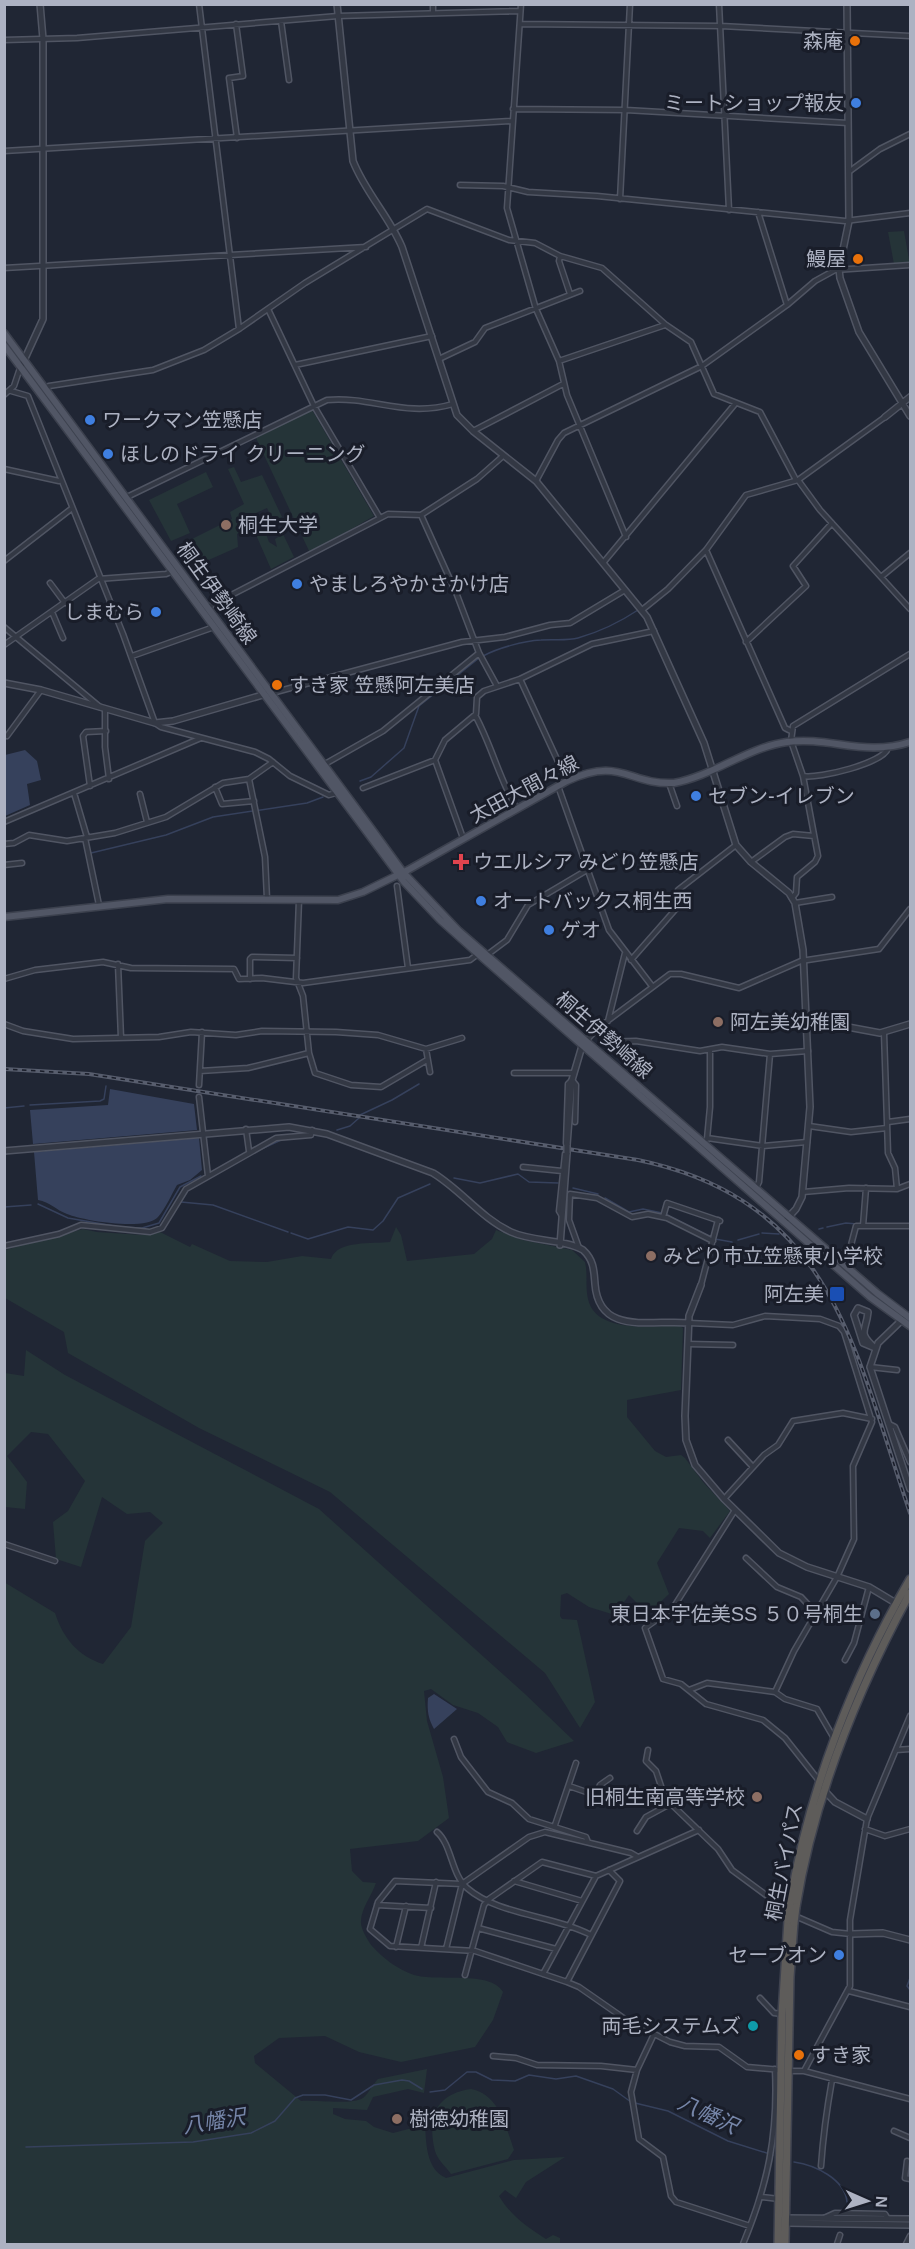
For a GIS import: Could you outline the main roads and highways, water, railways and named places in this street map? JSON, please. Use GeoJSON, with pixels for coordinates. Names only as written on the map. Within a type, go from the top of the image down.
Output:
{"type":"FeatureCollection","features":[{"type":"Feature","properties":{"kind":"highway","name":"桐生バイパス"},"geometry":{"type":"LineString","coordinates":[[793,1906],[810,1834],[824,1790],[910,1579]]}},
{"type":"Feature","properties":{"kind":"highway","name":"桐生バイパス"},"geometry":{"type":"LineString","coordinates":[[778,2244],[784,2220],[779,2199],[782,2014],[791,1921],[804,1833],[835,1740],[900,1605],[910,1593]]}},
{"type":"Feature","properties":{"kind":"highway","name":"桐生バイパス"},"geometry":{"type":"LineString","coordinates":[[785,2244],[781,2070],[791,1921]]}},
{"type":"Feature","properties":{"kind":"main road","name":"桐生伊勢崎線"},"geometry":{"type":"LineString","coordinates":[[4,333],[127,498],[263,695],[336,793],[401,873],[444,916],[584,1043],[756,1197],[787,1219]]}},
{"type":"Feature","properties":{"kind":"main road","name":"桐生伊勢崎線"},"geometry":{"type":"LineString","coordinates":[[4,345],[175,569],[208,607],[325,764],[421,902],[478,954],[705,1141],[787,1219]]}},
{"type":"Feature","properties":{"kind":"main road","name":"太田大間々線"},"geometry":{"type":"LineString","coordinates":[[4,917],[168,899],[347,898],[401,873],[567,781],[592,771],[610,770],[669,783],[791,741],[864,749],[888,748],[910,742]]}},
{"type":"Feature","properties":{"kind":"main road"},"geometry":{"type":"LineString","coordinates":[[787,1219],[907,1317],[910,1326]]}},
{"type":"Feature","properties":{"kind":"main road"},"geometry":{"type":"LineString","coordinates":[[787,1219],[907,1317]]}},
{"type":"Feature","properties":{"kind":"water"},"geometry":{"type":"Polygon","coordinates":[[[25,750],[37,761],[41,780],[27,784],[30,805],[5,816],[5,755],[25,750]]]}},
{"type":"Feature","properties":{"kind":"water"},"geometry":{"type":"Polygon","coordinates":[[[110,1089],[194,1104],[197,1130],[33,1144],[30,1110],[108,1105],[110,1089]]]}},
{"type":"Feature","properties":{"kind":"water"},"geometry":{"type":"Polygon","coordinates":[[[199,1138],[202,1170],[190,1180],[177,1185],[161,1213],[151,1221],[128,1224],[87,1219],[67,1214],[38,1200],[34,1152],[199,1138]]]}},
{"type":"Feature","properties":{"kind":"water"},"geometry":{"type":"Polygon","coordinates":[[[434,1694],[457,1709],[434,1729],[429,1718],[428,1698],[434,1694]]]}},
{"type":"Feature","properties":{"kind":"waterway"},"geometry":{"type":"LineString","coordinates":[[483,656],[526,642],[578,638],[594,633],[638,610]]}},
{"type":"Feature","properties":{"kind":"waterway"},"geometry":{"type":"LineString","coordinates":[[360,781],[371,777],[404,748],[419,706],[479,658]]}},
{"type":"Feature","properties":{"kind":"waterway"},"geometry":{"type":"LineString","coordinates":[[91,853],[166,835],[213,817],[307,803],[323,797]]}},
{"type":"Feature","properties":{"kind":"waterway"},"geometry":{"type":"LineString","coordinates":[[360,1115],[419,1084]]}},
{"type":"Feature","properties":{"kind":"waterway"},"geometry":{"type":"LineString","coordinates":[[30,1105],[100,1101],[104,1099],[106,1086]]}},
{"type":"Feature","properties":{"kind":"waterway"},"geometry":{"type":"LineString","coordinates":[[4,1108],[24,1106]]}},
{"type":"Feature","properties":{"kind":"waterway"},"geometry":{"type":"LineString","coordinates":[[337,1130],[350,1126],[359,1118]]}},
{"type":"Feature","properties":{"kind":"waterway"},"geometry":{"type":"LineString","coordinates":[[253,1153],[281,1140]]}},
{"type":"Feature","properties":{"kind":"waterway"},"geometry":{"type":"LineString","coordinates":[[454,1178],[480,1183],[518,1174],[529,1182],[558,1183]]}},
{"type":"Feature","properties":{"kind":"waterway"},"geometry":{"type":"LineString","coordinates":[[118,1227],[142,1228],[159,1223],[180,1187],[201,1176]]}},
{"type":"Feature","properties":{"kind":"waterway"},"geometry":{"type":"LineString","coordinates":[[291,1233],[308,1239],[348,1227],[373,1230],[383,1221],[398,1198],[430,1184]]}},
{"type":"Feature","properties":{"kind":"waterway"},"geometry":{"type":"LineString","coordinates":[[573,1188],[598,1194]]}},
{"type":"Feature","properties":{"kind":"waterway"},"geometry":{"type":"LineString","coordinates":[[605,1198],[629,1212],[643,1209],[662,1213]]}},
{"type":"Feature","properties":{"kind":"waterway"},"geometry":{"type":"LineString","coordinates":[[181,1202],[213,1205],[288,1232]]}},
{"type":"Feature","properties":{"kind":"waterway"},"geometry":{"type":"LineString","coordinates":[[38,1204],[68,1218],[114,1226]]}},
{"type":"Feature","properties":{"kind":"waterway"},"geometry":{"type":"LineString","coordinates":[[4,1207],[31,1205]]}},
{"type":"Feature","properties":{"kind":"waterway"},"geometry":{"type":"LineString","coordinates":[[667,1215],[711,1237]]}},
{"type":"Feature","properties":{"kind":"waterway"},"geometry":{"type":"LineString","coordinates":[[827,1227],[846,1223],[857,1224]]}},
{"type":"Feature","properties":{"kind":"waterway"},"geometry":{"type":"LineString","coordinates":[[866,1224],[907,1224]]}},
{"type":"Feature","properties":{"kind":"waterway"},"geometry":{"type":"LineString","coordinates":[[819,1229],[823,1228]]}},
{"type":"Feature","properties":{"kind":"waterway"},"geometry":{"type":"LineString","coordinates":[[762,1233],[779,1234]]}},
{"type":"Feature","properties":{"kind":"waterway"},"geometry":{"type":"LineString","coordinates":[[738,1240],[759,1234]]}},
{"type":"Feature","properties":{"kind":"waterway"},"geometry":{"type":"LineString","coordinates":[[715,1239],[732,1242]]}},
{"type":"Feature","properties":{"kind":"waterway"},"geometry":{"type":"LineString","coordinates":[[910,1978],[907,1986],[910,1990]]}},
{"type":"Feature","properties":{"kind":"waterway","name":"八幡沢"},"geometry":{"type":"LineString","coordinates":[[430,2092],[445,2090],[467,2072],[476,2072],[492,2080],[515,2081],[529,2075],[556,2079],[576,2076],[613,2089],[631,2102]]}},
{"type":"Feature","properties":{"kind":"waterway","name":"八幡沢"},"geometry":{"type":"LineString","coordinates":[[26,2147],[193,2142],[251,2133],[275,2121],[295,2098],[303,2095],[325,2095],[351,2100],[374,2085],[402,2080],[409,2081],[422,2089]]}},
{"type":"Feature","properties":{"kind":"waterway","name":"八幡沢"},"geometry":{"type":"LineString","coordinates":[[635,2103],[668,2111],[728,2141],[773,2155]]}},
{"type":"Feature","properties":{"kind":"waterway","name":"八幡沢"},"geometry":{"type":"LineString","coordinates":[[794,2162],[811,2166],[828,2174],[841,2186],[847,2202]]}},
{"type":"Feature","properties":{"kind":"railway"},"geometry":{"type":"LineString","coordinates":[[4,1069],[89,1074],[638,1160],[704,1180],[755,1210],[795,1247],[826,1291],[851,1340],[910,1513]]}},
{"type":"Feature","properties":{"kind":"place","name":"森庵"},"geometry":{"type":"Point","coordinates":[855,41]}},
{"type":"Feature","properties":{"kind":"place","name":"ミートショップ報友"},"geometry":{"type":"Point","coordinates":[856,103]}},
{"type":"Feature","properties":{"kind":"place","name":"鰻屋"},"geometry":{"type":"Point","coordinates":[858,259]}},
{"type":"Feature","properties":{"kind":"place","name":"ワークマン笠懸店"},"geometry":{"type":"Point","coordinates":[90,420]}},
{"type":"Feature","properties":{"kind":"place","name":"ほしのドライ クリーニング"},"geometry":{"type":"Point","coordinates":[108,454]}},
{"type":"Feature","properties":{"kind":"place","name":"桐生大学"},"geometry":{"type":"Point","coordinates":[226,525]}},
{"type":"Feature","properties":{"kind":"place","name":"やましろやかさかけ店"},"geometry":{"type":"Point","coordinates":[297,584]}},
{"type":"Feature","properties":{"kind":"place","name":"しまむら"},"geometry":{"type":"Point","coordinates":[156,612]}},
{"type":"Feature","properties":{"kind":"place","name":"すき家 笠懸阿左美店"},"geometry":{"type":"Point","coordinates":[277,685]}},
{"type":"Feature","properties":{"kind":"place","name":"セブン-イレブン"},"geometry":{"type":"Point","coordinates":[696,796]}},
{"type":"Feature","properties":{"kind":"place","name":"ウエルシア みどり笠懸店"},"geometry":{"type":"Point","coordinates":[461,862]}},
{"type":"Feature","properties":{"kind":"place","name":"オートバックス桐生西"},"geometry":{"type":"Point","coordinates":[481,901]}},
{"type":"Feature","properties":{"kind":"place","name":"ゲオ"},"geometry":{"type":"Point","coordinates":[549,930]}},
{"type":"Feature","properties":{"kind":"place","name":"阿左美幼稚園"},"geometry":{"type":"Point","coordinates":[718,1022]}},
{"type":"Feature","properties":{"kind":"place","name":"みどり市立笠懸東小学校"},"geometry":{"type":"Point","coordinates":[651,1256]}},
{"type":"Feature","properties":{"kind":"place","name":"阿左美"},"geometry":{"type":"Point","coordinates":[837,1294]}},
{"type":"Feature","properties":{"kind":"place","name":"東日本宇佐美SS ５０号桐生"},"geometry":{"type":"Point","coordinates":[875,1614]}},
{"type":"Feature","properties":{"kind":"place","name":"旧桐生南高等学校"},"geometry":{"type":"Point","coordinates":[757,1797]}},
{"type":"Feature","properties":{"kind":"place","name":"セーブオン"},"geometry":{"type":"Point","coordinates":[839,1955]}},
{"type":"Feature","properties":{"kind":"place","name":"両毛システムズ"},"geometry":{"type":"Point","coordinates":[753,2026]}},
{"type":"Feature","properties":{"kind":"place","name":"すき家"},"geometry":{"type":"Point","coordinates":[799,2055]}},
{"type":"Feature","properties":{"kind":"place","name":"樹徳幼稚園"},"geometry":{"type":"Point","coordinates":[397,2119]}}]}
